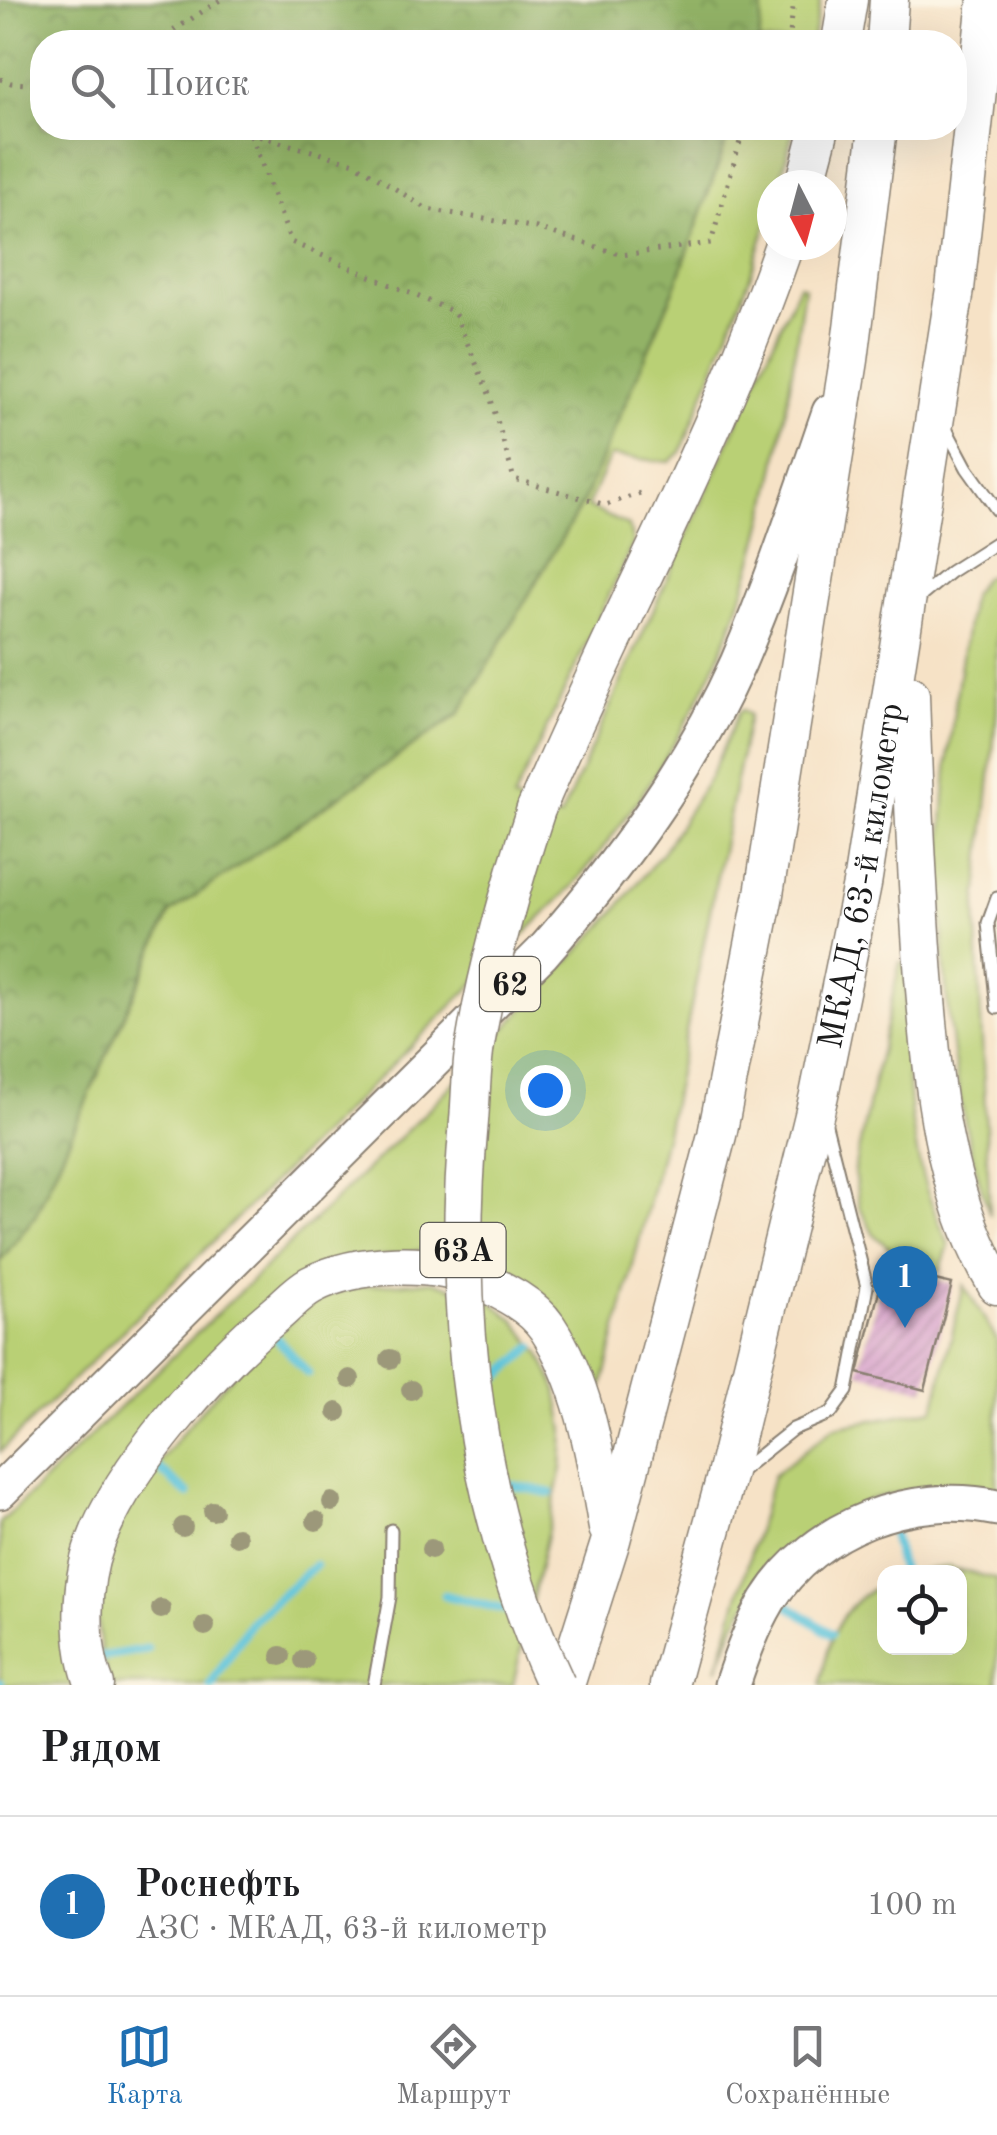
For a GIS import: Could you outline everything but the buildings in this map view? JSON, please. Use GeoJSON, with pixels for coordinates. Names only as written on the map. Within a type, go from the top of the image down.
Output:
{"type":"FeatureCollection","features":[{"type":"Feature","properties":{"kind":"highway"},"geometry":{"type":"LineString","coordinates":[[844,30],[848,0]]}},
{"type":"Feature","properties":{"kind":"highway"},"geometry":{"type":"LineString","coordinates":[[887,30],[889,0]]}},
{"type":"Feature","properties":{"kind":"highway","name":"МКАД, 63-й километр"},"geometry":{"type":"LineString","coordinates":[[669,1685],[724,1484],[819,1095],[862,884],[956,290],[987,0]]}},
{"type":"Feature","properties":{"kind":"highway"},"geometry":{"type":"LineString","coordinates":[[809,170],[817,140]]}},
{"type":"Feature","properties":{"kind":"highway"},"geometry":{"type":"LineString","coordinates":[[565,1685],[611,1540],[718,1135],[764,894],[849,360],[877,140]]}},
{"type":"Feature","properties":{"kind":"highway","name":"63A"},"geometry":{"type":"LineString","coordinates":[[556,1685],[520,1601],[498,1525],[480,1446],[464,1328],[462,1191],[476,1045],[500,936],[536,810],[574,720],[693,474],[756,326],[779,260]]}},
{"type":"Feature","properties":{"kind":"highway"},"geometry":{"type":"LineString","coordinates":[[908,608],[914,852],[930,1044],[949,1168],[975,1248],[997,1285]]}},
{"type":"Feature","properties":{"kind":"highway"},"geometry":{"type":"LineString","coordinates":[[95,1685],[86,1640],[84,1594],[95,1544],[125,1486],[180,1410],[247,1338],[310,1285],[356,1270],[399,1266],[456,1270],[510,1294],[546,1324],[566,1363],[590,1432],[611,1540]]}},
{"type":"Feature","properties":{"kind":"main road","name":"62"},"geometry":{"type":"LineString","coordinates":[[0,1491],[542,953],[602,884],[663,797],[737,664],[849,360]]}},
{"type":"Feature","properties":{"kind":"main road"},"geometry":{"type":"LineString","coordinates":[[732,1685],[746,1643],[770,1597],[799,1564],[838,1534],[879,1514],[931,1502],[997,1508]]}},
{"type":"Feature","properties":{"kind":"lane"},"geometry":{"type":"LineString","coordinates":[[937,411],[966,468],[997,510]]}},
{"type":"Feature","properties":{"kind":"lane"},"geometry":{"type":"LineString","coordinates":[[908,608],[950,572],[997,542]]}},
{"type":"Feature","properties":{"kind":"lane"},"geometry":{"type":"LineString","coordinates":[[997,898],[988,923],[997,1008]]}},
{"type":"Feature","properties":{"kind":"lane"},"geometry":{"type":"LineString","coordinates":[[724,1484],[793,1429],[832,1413],[847,1391],[868,1287],[842,1199],[819,1095]]}},
{"type":"Feature","properties":{"kind":"lane"},"geometry":{"type":"LineString","coordinates":[[374,1685],[390,1597],[391,1530]]}},
{"type":"Feature","properties":{"kind":"path"},"geometry":{"type":"LineString","coordinates":[[174,30],[220,0]]}},
{"type":"Feature","properties":{"kind":"path"},"geometry":{"type":"LineString","coordinates":[[790,30],[794,0]]}},
{"type":"Feature","properties":{"kind":"path"},"geometry":{"type":"LineString","coordinates":[[0,79],[30,84]]}},
{"type":"Feature","properties":{"kind":"path"},"geometry":{"type":"LineString","coordinates":[[254,140],[291,242],[454,312],[490,396],[514,479],[606,505],[693,474]]}},
{"type":"Feature","properties":{"kind":"path"},"geometry":{"type":"LineString","coordinates":[[270,140],[355,163],[427,209],[537,228],[622,255],[711,242],[740,140]]}},
{"type":"Feature","properties":{"kind":"green space"},"geometry":{"type":"Polygon","coordinates":[[[0,0],[763,0],[760,30],[30,30],[30,140],[727,140],[676,285],[583,502],[459,714],[170,913],[35,1216],[0,1261],[0,0]]]}},
{"type":"Feature","properties":{"kind":"green space"},"geometry":{"type":"Polygon","coordinates":[[[763,0],[821,0],[815,30],[760,30],[763,0]]]}},
{"type":"Feature","properties":{"kind":"green space"},"geometry":{"type":"Polygon","coordinates":[[[727,140],[791,140],[783,170],[757,170],[757,255],[681,452],[670,462],[610,456],[587,507],[629,526],[633,544],[513,800],[560,818],[799,285],[804,287],[790,384],[761,532],[731,627],[666,758],[571,888],[0,1452],[0,1261],[35,1216],[170,913],[459,714],[583,502],[676,285],[727,140]]]}},
{"type":"Feature","properties":{"kind":"green space"},"geometry":{"type":"Polygon","coordinates":[[[997,573],[997,710],[976,910],[990,1215],[962,1110],[953,1054],[942,880],[949,749],[971,597],[983,578],[997,573]]]}},
{"type":"Feature","properties":{"kind":"green space"},"geometry":{"type":"Polygon","coordinates":[[[743,710],[749,715],[666,1133],[603,1385],[591,1387],[556,1309],[526,1280],[501,1267],[429,1249],[331,1265],[116,1479],[80,1685],[0,1685],[0,1523],[424,1114],[608,920],[664,850],[710,777],[743,710]]]}},
{"type":"Feature","properties":{"kind":"green space"},"geometry":{"type":"Polygon","coordinates":[[[900,962],[907,964],[908,1077],[914,1133],[926,1188],[949,1245],[940,1271],[896,1253],[875,1236],[859,1207],[854,1170],[900,962]]]}},
{"type":"Feature","properties":{"kind":"green space"},"geometry":{"type":"Polygon","coordinates":[[[432,1281],[488,1299],[515,1321],[540,1353],[557,1390],[564,1431],[562,1468],[513,1685],[110,1685],[101,1651],[98,1614],[105,1558],[125,1514],[165,1454],[240,1368],[315,1301],[360,1287],[432,1281]]]}},
{"type":"Feature","properties":{"kind":"green space"},"geometry":{"type":"Polygon","coordinates":[[[964,1285],[997,1340],[997,1490],[980,1486],[922,1488],[871,1499],[822,1524],[755,1591],[735,1624],[717,1670],[773,1476],[834,1427],[934,1409],[964,1285]]]}},
{"type":"Feature","properties":{"kind":"green space"},"geometry":{"type":"Polygon","coordinates":[[[967,1572],[997,1579],[997,1685],[821,1685],[838,1625],[856,1601],[877,1587],[877,1655],[967,1655],[967,1572]]]}},
{"type":"Feature","properties":{"kind":"waterway"},"geometry":{"type":"LineString","coordinates":[[272,1333],[308,1373]]}},
{"type":"Feature","properties":{"kind":"waterway"},"geometry":{"type":"LineString","coordinates":[[487,1387],[533,1347]]}},
{"type":"Feature","properties":{"kind":"waterway"},"geometry":{"type":"LineString","coordinates":[[153,1464],[188,1494]]}},
{"type":"Feature","properties":{"kind":"waterway"},"geometry":{"type":"LineString","coordinates":[[500,1483],[551,1493]]}},
{"type":"Feature","properties":{"kind":"waterway"},"geometry":{"type":"LineString","coordinates":[[892,1531],[900,1565]]}},
{"type":"Feature","properties":{"kind":"waterway"},"geometry":{"type":"LineString","coordinates":[[211,1685],[250,1623],[315,1565]]}},
{"type":"Feature","properties":{"kind":"waterway"},"geometry":{"type":"LineString","coordinates":[[444,1595],[514,1612]]}},
{"type":"Feature","properties":{"kind":"waterway"},"geometry":{"type":"LineString","coordinates":[[789,1606],[831,1634]]}},
{"type":"Feature","properties":{"kind":"waterway"},"geometry":{"type":"LineString","coordinates":[[100,1657],[147,1649]]}},
{"type":"Feature","properties":{"kind":"place","name":"Роснефть"},"geometry":{"type":"Point","coordinates":[905,1328]}}]}
